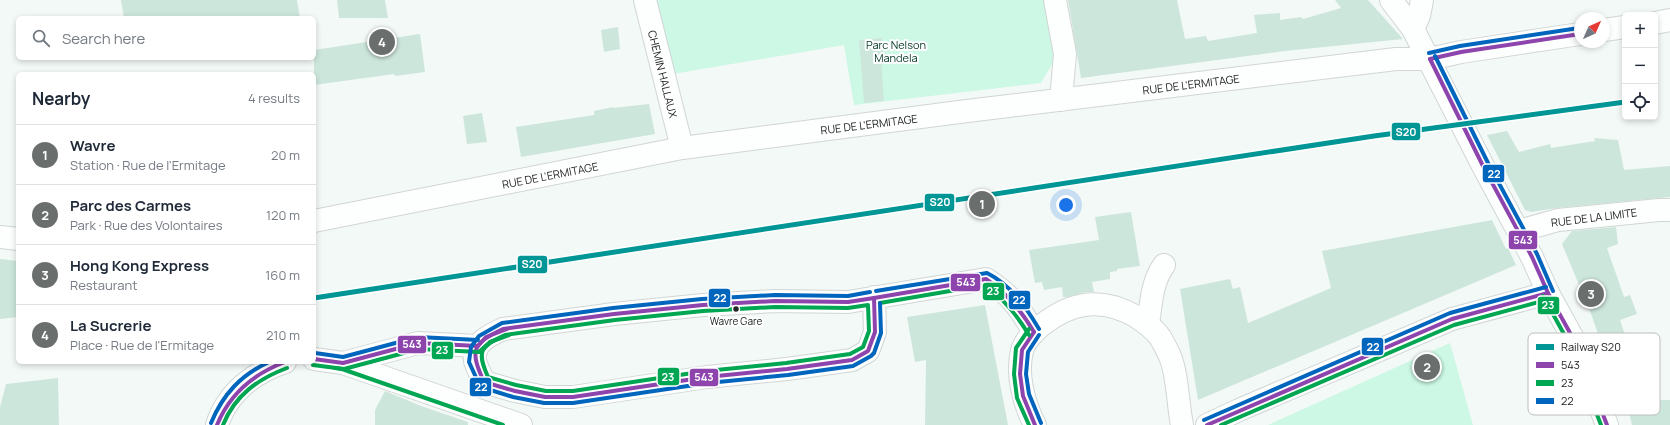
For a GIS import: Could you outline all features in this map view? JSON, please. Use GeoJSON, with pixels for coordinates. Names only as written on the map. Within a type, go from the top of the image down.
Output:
{"type":"FeatureCollection","features":[{"type":"Feature","properties":{"kind":"street","name":"CHEMIN HALLAUX"},"geometry":{"type":"LineString","coordinates":[[645,0],[682,148]]}},
{"type":"Feature","properties":{"kind":"street"},"geometry":{"type":"LineString","coordinates":[[1055,0],[1065,54],[1061,100]]}},
{"type":"Feature","properties":{"kind":"street"},"geometry":{"type":"LineString","coordinates":[[1391,0],[1414,29],[1483,166],[1532,257],[1548,293],[1570,333]]}},
{"type":"Feature","properties":{"kind":"street"},"geometry":{"type":"LineString","coordinates":[[1414,29],[1419,16],[1422,0]]}},
{"type":"Feature","properties":{"kind":"street"},"geometry":{"type":"LineString","coordinates":[[1658,22],[1670,20]]}},
{"type":"Feature","properties":{"kind":"street"},"geometry":{"type":"LineString","coordinates":[[1610,29],[1622,27]]}},
{"type":"Feature","properties":{"kind":"street","name":"RUE DE L'ERMITAGE"},"geometry":{"type":"LineString","coordinates":[[316,221],[682,148],[1396,59],[1430,59],[1461,52],[1574,35]]}},
{"type":"Feature","properties":{"kind":"street","name":"RUE DE LA LIMITE"},"geometry":{"type":"LineString","coordinates":[[1518,231],[1558,220],[1670,210]]}},
{"type":"Feature","properties":{"kind":"street"},"geometry":{"type":"LineString","coordinates":[[0,237],[16,239]]}},
{"type":"Feature","properties":{"kind":"street"},"geometry":{"type":"LineString","coordinates":[[1148,324],[1154,284],[1160,270],[1164,265]]}},
{"type":"Feature","properties":{"kind":"street"},"geometry":{"type":"LineString","coordinates":[[874,298],[875,332],[868,351],[852,360],[787,369],[707,377],[573,397],[545,397],[515,391],[484,382],[475,360],[478,346],[486,337],[502,330],[614,314],[703,305],[775,301],[848,302],[986,280],[1003,290],[1021,310],[1034,332]]}},
{"type":"Feature","properties":{"kind":"street"},"geometry":{"type":"LineString","coordinates":[[1215,421],[1452,319],[1548,293]]}},
{"type":"Feature","properties":{"kind":"street"},"geometry":{"type":"LineString","coordinates":[[1035,425],[1023,396],[1020,374],[1022,350],[1034,332],[1055,314],[1082,305],[1096,304],[1124,309],[1148,324],[1159,336],[1172,361],[1182,425]]}},
{"type":"Feature","properties":{"kind":"street"},"geometry":{"type":"LineString","coordinates":[[343,363],[418,343],[478,346]]}},
{"type":"Feature","properties":{"kind":"street"},"geometry":{"type":"LineString","coordinates":[[316,359],[343,363],[521,425]]}},
{"type":"Feature","properties":{"kind":"street"},"geometry":{"type":"LineString","coordinates":[[217,425],[225,407],[243,385],[255,375],[278,364]]}},
{"type":"Feature","properties":{"kind":"street"},"geometry":{"type":"LineString","coordinates":[[1603,415],[1607,425]]}},
{"type":"Feature","properties":{"kind":"green space","name":"Parc Nelson Mandela"},"geometry":{"type":"Polygon","coordinates":[[[649,0],[1051,0],[1061,49],[1041,83],[854,105],[844,45],[667,75],[649,0]]]}},
{"type":"Feature","properties":{"kind":"green space"},"geometry":{"type":"Polygon","coordinates":[[[1450,343],[1473,425],[1268,425],[1450,343]]]}},
{"type":"Feature","properties":{"kind":"building"},"geometry":{"type":"Polygon","coordinates":[[[121,0],[297,0],[300,16],[124,16],[121,0]]]}},
{"type":"Feature","properties":{"kind":"building"},"geometry":{"type":"Polygon","coordinates":[[[337,0],[385,0],[388,18],[339,18],[337,0]]]}},
{"type":"Feature","properties":{"kind":"building"},"geometry":{"type":"Polygon","coordinates":[[[1068,0],[1177,0],[1185,39],[1206,36],[1208,41],[1257,33],[1254,15],[1280,13],[1280,20],[1301,17],[1303,19],[1341,8],[1335,0],[1368,0],[1403,39],[1285,51],[1081,78],[1068,0]]]}},
{"type":"Feature","properties":{"kind":"building"},"geometry":{"type":"Polygon","coordinates":[[[618,27],[620,49],[604,52],[601,30],[618,27]]]}},
{"type":"Feature","properties":{"kind":"building"},"geometry":{"type":"Polygon","coordinates":[[[420,34],[425,72],[395,76],[394,74],[316,85],[314,60],[316,60],[316,50],[420,34]]]}},
{"type":"Feature","properties":{"kind":"building"},"geometry":{"type":"Polygon","coordinates":[[[882,38],[883,58],[881,58],[884,101],[864,103],[859,40],[882,38]]]}},
{"type":"Feature","properties":{"kind":"building"},"geometry":{"type":"Polygon","coordinates":[[[649,104],[655,134],[521,157],[516,127],[594,115],[594,111],[613,107],[649,104]]]}},
{"type":"Feature","properties":{"kind":"building"},"geometry":{"type":"Polygon","coordinates":[[[482,113],[487,142],[467,144],[463,116],[482,113]]]}},
{"type":"Feature","properties":{"kind":"building"},"geometry":{"type":"Polygon","coordinates":[[[1507,131],[1519,152],[1550,144],[1551,148],[1595,141],[1594,138],[1618,140],[1624,170],[1670,166],[1670,197],[1531,212],[1525,210],[1487,135],[1507,131]]]}},
{"type":"Feature","properties":{"kind":"building"},"geometry":{"type":"Polygon","coordinates":[[[1131,212],[1140,266],[1117,269],[1117,271],[1110,272],[1110,279],[1092,282],[1094,292],[1086,292],[1067,297],[1063,297],[1062,287],[1044,290],[1042,282],[1035,283],[1029,250],[1099,240],[1095,217],[1131,212]]]}},
{"type":"Feature","properties":{"kind":"building"},"geometry":{"type":"Polygon","coordinates":[[[1492,220],[1506,249],[1508,248],[1516,265],[1198,400],[1180,289],[1230,279],[1233,289],[1240,287],[1248,323],[1331,288],[1322,251],[1492,220]]]}},
{"type":"Feature","properties":{"kind":"building"},"geometry":{"type":"Polygon","coordinates":[[[1616,227],[1618,244],[1607,248],[1624,297],[1630,295],[1637,314],[1620,320],[1624,333],[1598,333],[1562,244],[1572,231],[1616,227]]]}},
{"type":"Feature","properties":{"kind":"building"},"geometry":{"type":"Polygon","coordinates":[[[0,259],[16,261],[16,317],[0,319],[0,259]]]}},
{"type":"Feature","properties":{"kind":"building"},"geometry":{"type":"Polygon","coordinates":[[[985,305],[1008,425],[925,425],[926,360],[915,362],[907,317],[985,305]]]}},
{"type":"Feature","properties":{"kind":"building"},"geometry":{"type":"Polygon","coordinates":[[[58,378],[59,425],[0,425],[0,407],[6,384],[58,378]]]}},
{"type":"Feature","properties":{"kind":"building"},"geometry":{"type":"Polygon","coordinates":[[[385,391],[421,406],[468,422],[468,425],[375,425],[375,410],[385,391]]]}},
{"type":"Feature","properties":{"kind":"building"},"geometry":{"type":"Polygon","coordinates":[[[1660,400],[1670,400],[1670,425],[1632,425],[1630,415],[1660,415],[1660,400]]]}},
{"type":"Feature","properties":{"kind":"rail line","name":"S20"},"geometry":{"type":"LineString","coordinates":[[316,298],[1374,136],[1622,102]]}},
{"type":"Feature","properties":{"kind":"transit line","name":"22"},"geometry":{"type":"LineString","coordinates":[[1429,53],[1460,46],[1574,29]]}},
{"type":"Feature","properties":{"kind":"transit line","name":"543"},"geometry":{"type":"LineString","coordinates":[[1430,59],[1461,52],[1574,35]]}},
{"type":"Feature","properties":{"kind":"transit line","name":"22"},"geometry":{"type":"LineString","coordinates":[[1435,56],[1488,163],[1537,254],[1553,291]]}},
{"type":"Feature","properties":{"kind":"transit line","name":"543"},"geometry":{"type":"LineString","coordinates":[[1430,59],[1483,166],[1532,257],[1548,293],[1570,333]]}},
{"type":"Feature","properties":{"kind":"transit line","name":"22"},"geometry":{"type":"LineString","coordinates":[[876,291],[987,273],[1011,290],[1029,313],[1039,329]]}},
{"type":"Feature","properties":{"kind":"transit line","name":"543"},"geometry":{"type":"LineString","coordinates":[[874,298],[986,279],[1001,290],[1013,302],[1034,332]]}},
{"type":"Feature","properties":{"kind":"transit line","name":"23"},"geometry":{"type":"LineString","coordinates":[[880,303],[985,285],[1010,308],[1029,335]]}},
{"type":"Feature","properties":{"kind":"transit line","name":"22"},"geometry":{"type":"LineString","coordinates":[[1204,420],[1450,313],[1546,287]]}},
{"type":"Feature","properties":{"kind":"transit line","name":"22"},"geometry":{"type":"LineString","coordinates":[[870,292],[848,296],[775,295],[702,299],[613,308],[502,323],[479,336],[471,347],[469,362],[481,387],[513,397],[544,403],[573,403],[708,383],[788,375],[853,366],[874,353],[881,333],[880,303]]}},
{"type":"Feature","properties":{"kind":"transit line","name":"543"},"geometry":{"type":"LineString","coordinates":[[1207,425],[1452,319],[1548,293]]}},
{"type":"Feature","properties":{"kind":"transit line","name":"23"},"geometry":{"type":"LineString","coordinates":[[1543,296],[1563,333]]}},
{"type":"Feature","properties":{"kind":"transit line","name":"543"},"geometry":{"type":"LineString","coordinates":[[874,298],[875,332],[868,351],[852,360],[787,369],[707,377],[573,397],[545,397],[515,391],[484,382],[475,356],[479,344],[492,334],[503,329],[614,314],[703,305],[775,301],[848,302],[874,298]]}},
{"type":"Feature","properties":{"kind":"transit line","name":"23"},"geometry":{"type":"LineString","coordinates":[[1221,425],[1454,325],[1550,299]]}},
{"type":"Feature","properties":{"kind":"transit line","name":"23"},"geometry":{"type":"LineString","coordinates":[[868,305],[869,331],[863,347],[850,354],[786,363],[706,371],[573,391],[546,391],[516,385],[488,377],[482,362],[485,347],[496,339],[505,335],[615,320],[703,311],[775,307],[848,308],[868,305]]}},
{"type":"Feature","properties":{"kind":"transit line","name":"543"},"geometry":{"type":"LineString","coordinates":[[316,359],[343,363],[418,343],[478,346],[486,337],[507,329]]}},
{"type":"Feature","properties":{"kind":"transit line","name":"23"},"geometry":{"type":"LineString","coordinates":[[1029,329],[1016,348],[1014,374],[1017,398],[1029,425]]}},
{"type":"Feature","properties":{"kind":"transit line","name":"543"},"geometry":{"type":"LineString","coordinates":[[1034,332],[1022,350],[1020,374],[1023,396],[1035,425]]}},
{"type":"Feature","properties":{"kind":"transit line","name":"23"},"geometry":{"type":"LineString","coordinates":[[313,365],[344,369],[419,349],[479,352],[490,342],[509,335]]}},
{"type":"Feature","properties":{"kind":"transit line","name":"22"},"geometry":{"type":"LineString","coordinates":[[1039,335],[1028,352],[1026,374],[1029,394],[1041,423]]}},
{"type":"Feature","properties":{"kind":"transit line","name":"22"},"geometry":{"type":"LineString","coordinates":[[316,353],[343,357],[418,337],[478,340]]}},
{"type":"Feature","properties":{"kind":"transit line","name":"22"},"geometry":{"type":"LineString","coordinates":[[211,423],[221,403],[234,386],[250,373],[265,364]]}},
{"type":"Feature","properties":{"kind":"transit line","name":"543"},"geometry":{"type":"LineString","coordinates":[[217,425],[229,403],[244,386],[263,372],[280,364]]}},
{"type":"Feature","properties":{"kind":"transit line","name":"23"},"geometry":{"type":"LineString","coordinates":[[223,425],[234,405],[249,389],[266,377],[287,368]]}},
{"type":"Feature","properties":{"kind":"transit line","name":"23"},"geometry":{"type":"LineString","coordinates":[[335,368],[342,369],[503,425]]}},
{"type":"Feature","properties":{"kind":"transit line","name":"23"},"geometry":{"type":"LineString","coordinates":[[1597,415],[1601,425]]}},
{"type":"Feature","properties":{"kind":"transit line","name":"543"},"geometry":{"type":"LineString","coordinates":[[1603,415],[1607,425]]}},
{"type":"Feature","properties":{"kind":"place","name":"La Sucrerie"},"geometry":{"type":"Point","coordinates":[382,42]}},
{"type":"Feature","properties":{"kind":"place","name":"Wavre"},"geometry":{"type":"Point","coordinates":[982,204]}},
{"type":"Feature","properties":{"kind":"place","name":"Hong Kong Express"},"geometry":{"type":"Point","coordinates":[1591,294]}},
{"type":"Feature","properties":{"kind":"place","name":"Wavre Gare"},"geometry":{"type":"Point","coordinates":[736,309]}},
{"type":"Feature","properties":{"kind":"place","name":"Parc des Carmes"},"geometry":{"type":"Point","coordinates":[1427,367]}}]}
